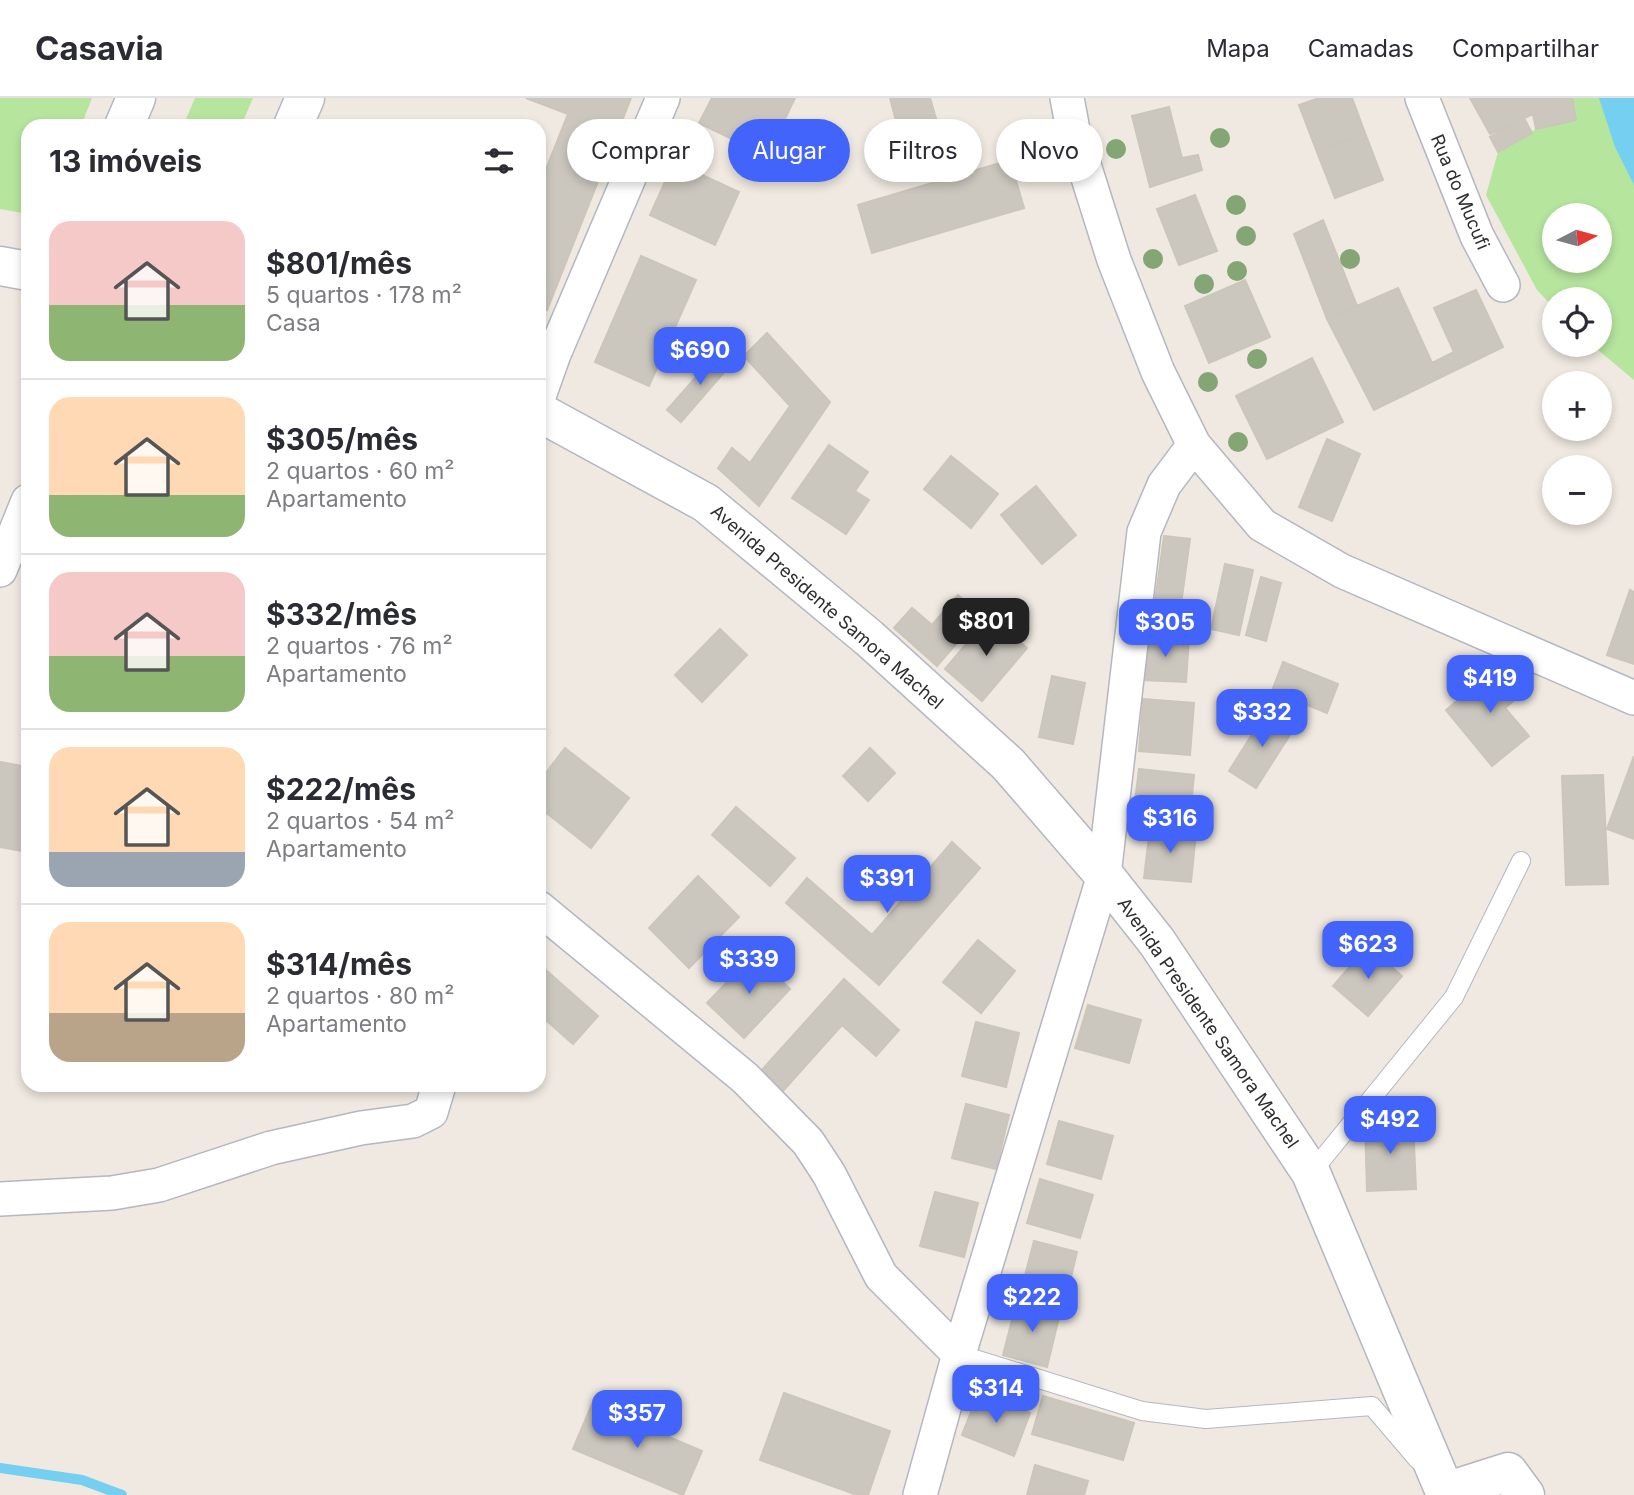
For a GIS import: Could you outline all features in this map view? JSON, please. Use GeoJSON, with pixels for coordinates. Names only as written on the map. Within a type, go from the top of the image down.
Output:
{"type":"FeatureCollection","features":[{"type":"Feature","properties":{"kind":"main road"},"geometry":{"type":"LineString","coordinates":[[127,119],[136,98]]}},
{"type":"Feature","properties":{"kind":"main road"},"geometry":{"type":"LineString","coordinates":[[296,119],[305,98]]}},
{"type":"Feature","properties":{"kind":"main road"},"geometry":{"type":"LineString","coordinates":[[0,266],[21,270]]}},
{"type":"Feature","properties":{"kind":"main road","name":"Avenida Presidente Samora Machel"},"geometry":{"type":"LineString","coordinates":[[546,416],[706,503],[869,638],[1008,764],[1104,875],[1157,942],[1311,1173],[1445,1492]]}},
{"type":"Feature","properties":{"kind":"main road"},"geometry":{"type":"LineString","coordinates":[[1445,1492],[1508,1472],[1525,1495]]}},
{"type":"Feature","properties":{"kind":"street"},"geometry":{"type":"LineString","coordinates":[[546,376],[663,98]]}},
{"type":"Feature","properties":{"kind":"street"},"geometry":{"type":"LineString","coordinates":[[1067,98],[1073,130],[1114,260],[1158,372],[1194,445],[1262,525],[1320,558],[1413,603],[1634,698]]}},
{"type":"Feature","properties":{"kind":"street","name":"Rua do Mucufi"},"geometry":{"type":"LineString","coordinates":[[1422,98],[1454,182],[1503,285]]}},
{"type":"Feature","properties":{"kind":"street"},"geometry":{"type":"LineString","coordinates":[[920,1495],[959,1354],[1104,875],[1144,532],[1164,485],[1194,445]]}},
{"type":"Feature","properties":{"kind":"street"},"geometry":{"type":"LineString","coordinates":[[0,570],[21,518]]}},
{"type":"Feature","properties":{"kind":"street"},"geometry":{"type":"LineString","coordinates":[[546,914],[745,1078],[808,1142],[829,1174],[849,1218],[881,1276],[893,1292],[920,1311],[959,1354]]}},
{"type":"Feature","properties":{"kind":"street"},"geometry":{"type":"LineString","coordinates":[[0,1199],[111,1193],[159,1185],[271,1148],[361,1128],[413,1121],[431,1112],[437,1092]]}},
{"type":"Feature","properties":{"kind":"lane"},"geometry":{"type":"LineString","coordinates":[[1311,1173],[1454,997],[1521,861]]}},
{"type":"Feature","properties":{"kind":"lane"},"geometry":{"type":"LineString","coordinates":[[959,1354],[1142,1411],[1180,1416],[1206,1419],[1267,1416],[1372,1406],[1445,1492]]}},
{"type":"Feature","properties":{"kind":"green space"},"geometry":{"type":"Polygon","coordinates":[[[0,98],[92,98],[84,119],[21,119],[21,213],[0,209],[0,98]]]}},
{"type":"Feature","properties":{"kind":"green space"},"geometry":{"type":"Polygon","coordinates":[[[195,98],[253,98],[244,119],[186,119],[195,98]]]}},
{"type":"Feature","properties":{"kind":"green space"},"geometry":{"type":"Polygon","coordinates":[[[1572,98],[1634,98],[1634,380],[1606,357],[1612,357],[1612,287],[1542,287],[1542,295],[1486,195],[1498,152],[1536,129],[1576,120],[1572,98]]]}},
{"type":"Feature","properties":{"kind":"water"},"geometry":{"type":"Polygon","coordinates":[[[1599,98],[1634,98],[1634,185],[1615,147],[1599,98]]]}},
{"type":"Feature","properties":{"kind":"building"},"geometry":{"type":"Polygon","coordinates":[[[526,98],[631,98],[623,119],[567,119],[567,182],[598,182],[547,310],[546,310],[546,169],[568,114],[526,98]]]}},
{"type":"Feature","properties":{"kind":"building"},"geometry":{"type":"Polygon","coordinates":[[[712,98],[795,98],[785,119],[728,119],[728,137],[714,130],[714,119],[701,119],[712,98]]]}},
{"type":"Feature","properties":{"kind":"building"},"geometry":{"type":"Polygon","coordinates":[[[890,98],[930,98],[936,119],[896,119],[890,98]]]}},
{"type":"Feature","properties":{"kind":"building"},"geometry":{"type":"Polygon","coordinates":[[[1319,98],[1352,98],[1365,133],[1317,152],[1299,105],[1319,98]]]}},
{"type":"Feature","properties":{"kind":"building"},"geometry":{"type":"Polygon","coordinates":[[[1470,98],[1572,98],[1576,120],[1536,129],[1533,114],[1490,134],[1470,98]]]}},
{"type":"Feature","properties":{"kind":"building"},"geometry":{"type":"Polygon","coordinates":[[[1169,107],[1182,158],[1198,155],[1202,170],[1150,187],[1132,116],[1169,107]]]}},
{"type":"Feature","properties":{"kind":"building"},"geometry":{"type":"Polygon","coordinates":[[[1524,118],[1532,133],[1498,152],[1490,137],[1524,118]]]}},
{"type":"Feature","properties":{"kind":"building"},"geometry":{"type":"Polygon","coordinates":[[[1365,133],[1383,180],[1335,198],[1317,152],[1365,133]]]}},
{"type":"Feature","properties":{"kind":"building"},"geometry":{"type":"Polygon","coordinates":[[[996,164],[996,182],[1016,182],[1024,208],[872,253],[858,205],[936,182],[982,182],[982,168],[996,164]]]}},
{"type":"Feature","properties":{"kind":"building"},"geometry":{"type":"Polygon","coordinates":[[[714,180],[739,192],[715,245],[650,215],[665,182],[714,180]]]}},
{"type":"Feature","properties":{"kind":"building"},"geometry":{"type":"Polygon","coordinates":[[[1195,195],[1217,251],[1179,265],[1157,209],[1195,195]]]}},
{"type":"Feature","properties":{"kind":"building"},"geometry":{"type":"Polygon","coordinates":[[[1323,220],[1357,306],[1327,319],[1294,234],[1323,220]]]}},
{"type":"Feature","properties":{"kind":"building"},"geometry":{"type":"Polygon","coordinates":[[[641,256],[696,280],[649,386],[595,362],[641,256]]]}},
{"type":"Feature","properties":{"kind":"building"},"geometry":{"type":"Polygon","coordinates":[[[1245,280],[1270,337],[1209,363],[1185,306],[1245,280]]]}},
{"type":"Feature","properties":{"kind":"building"},"geometry":{"type":"Polygon","coordinates":[[[1398,288],[1432,363],[1454,352],[1434,308],[1476,290],[1503,347],[1374,410],[1327,319],[1398,288]]]}},
{"type":"Feature","properties":{"kind":"building"},"geometry":{"type":"Polygon","coordinates":[[[767,333],[830,402],[759,506],[718,468],[732,448],[750,463],[790,406],[744,356],[767,333]]]}},
{"type":"Feature","properties":{"kind":"building"},"geometry":{"type":"Polygon","coordinates":[[[719,351],[732,363],[681,422],[667,410],[719,351]]]}},
{"type":"Feature","properties":{"kind":"building"},"geometry":{"type":"Polygon","coordinates":[[[1312,358],[1343,422],[1267,459],[1236,396],[1312,358]]]}},
{"type":"Feature","properties":{"kind":"building"},"geometry":{"type":"Polygon","coordinates":[[[1327,439],[1360,454],[1332,521],[1299,507],[1327,439]]]}},
{"type":"Feature","properties":{"kind":"building"},"geometry":{"type":"Polygon","coordinates":[[[829,445],[868,472],[855,491],[869,500],[846,534],[792,498],[829,445]]]}},
{"type":"Feature","properties":{"kind":"building"},"geometry":{"type":"Polygon","coordinates":[[[951,456],[998,494],[971,528],[924,489],[951,456]]]}},
{"type":"Feature","properties":{"kind":"building"},"geometry":{"type":"Polygon","coordinates":[[[1036,486],[1076,535],[1042,564],[1001,515],[1036,486]]]}},
{"type":"Feature","properties":{"kind":"building"},"geometry":{"type":"Polygon","coordinates":[[[1164,536],[1190,539],[1179,619],[1153,616],[1164,536]]]}},
{"type":"Feature","properties":{"kind":"building"},"geometry":{"type":"Polygon","coordinates":[[[1225,564],[1253,570],[1239,635],[1211,629],[1225,564]]]}},
{"type":"Feature","properties":{"kind":"building"},"geometry":{"type":"Polygon","coordinates":[[[1261,577],[1281,583],[1266,641],[1246,635],[1261,577]]]}},
{"type":"Feature","properties":{"kind":"building"},"geometry":{"type":"Polygon","coordinates":[[[1630,590],[1634,592],[1634,664],[1607,655],[1630,590]]]}},
{"type":"Feature","properties":{"kind":"building"},"geometry":{"type":"Polygon","coordinates":[[[958,595],[981,615],[937,666],[894,628],[912,608],[932,625],[958,595]]]}},
{"type":"Feature","properties":{"kind":"building"},"geometry":{"type":"Polygon","coordinates":[[[990,616],[1027,648],[982,701],[945,669],[990,616]]]}},
{"type":"Feature","properties":{"kind":"building"},"geometry":{"type":"Polygon","coordinates":[[[720,629],[747,655],[702,702],[675,675],[720,629]]]}},
{"type":"Feature","properties":{"kind":"building"},"geometry":{"type":"Polygon","coordinates":[[[1144,635],[1189,638],[1186,682],[1142,680],[1144,635]]]}},
{"type":"Feature","properties":{"kind":"building"},"geometry":{"type":"Polygon","coordinates":[[[1283,662],[1338,684],[1327,713],[1272,691],[1283,662]]]}},
{"type":"Feature","properties":{"kind":"building"},"geometry":{"type":"Polygon","coordinates":[[[1500,664],[1524,692],[1505,708],[1529,736],[1492,766],[1446,710],[1500,664]]]}},
{"type":"Feature","properties":{"kind":"building"},"geometry":{"type":"Polygon","coordinates":[[[1052,676],[1085,683],[1073,744],[1039,737],[1052,676]]]}},
{"type":"Feature","properties":{"kind":"building"},"geometry":{"type":"Polygon","coordinates":[[[1143,699],[1194,703],[1190,755],[1139,751],[1143,699]]]}},
{"type":"Feature","properties":{"kind":"building"},"geometry":{"type":"Polygon","coordinates":[[[1268,709],[1295,727],[1256,788],[1229,771],[1268,709]]]}},
{"type":"Feature","properties":{"kind":"building"},"geometry":{"type":"Polygon","coordinates":[[[565,748],[629,798],[591,848],[546,813],[546,773],[565,748]]]}},
{"type":"Feature","properties":{"kind":"building"},"geometry":{"type":"Polygon","coordinates":[[[870,748],[895,773],[868,801],[843,776],[870,748]]]}},
{"type":"Feature","properties":{"kind":"building"},"geometry":{"type":"Polygon","coordinates":[[[1634,756],[1634,839],[1607,829],[1634,756]]]}},
{"type":"Feature","properties":{"kind":"building"},"geometry":{"type":"Polygon","coordinates":[[[0,762],[21,766],[21,851],[0,847],[0,762]]]}},
{"type":"Feature","properties":{"kind":"building"},"geometry":{"type":"Polygon","coordinates":[[[1139,769],[1194,775],[1190,816],[1134,809],[1139,769]]]}},
{"type":"Feature","properties":{"kind":"building"},"geometry":{"type":"Polygon","coordinates":[[[1603,775],[1608,884],[1566,885],[1562,776],[1603,775]]]}},
{"type":"Feature","properties":{"kind":"building"},"geometry":{"type":"Polygon","coordinates":[[[736,807],[795,858],[770,886],[712,835],[736,807]]]}},
{"type":"Feature","properties":{"kind":"building"},"geometry":{"type":"Polygon","coordinates":[[[1150,828],[1196,833],[1191,882],[1144,878],[1150,828]]]}},
{"type":"Feature","properties":{"kind":"building"},"geometry":{"type":"Polygon","coordinates":[[[952,842],[980,868],[879,985],[786,903],[807,878],[872,935],[952,842]]]}},
{"type":"Feature","properties":{"kind":"building"},"geometry":{"type":"Polygon","coordinates":[[[698,876],[739,917],[689,968],[649,928],[698,876]]]}},
{"type":"Feature","properties":{"kind":"building"},"geometry":{"type":"Polygon","coordinates":[[[978,940],[1015,971],[981,1013],[943,982],[978,940]]]}},
{"type":"Feature","properties":{"kind":"building"},"geometry":{"type":"Polygon","coordinates":[[[1368,946],[1402,976],[1368,1016],[1333,986],[1368,946]]]}},
{"type":"Feature","properties":{"kind":"building"},"geometry":{"type":"Polygon","coordinates":[[[754,954],[790,989],[744,1038],[707,1003],[754,954]]]}},
{"type":"Feature","properties":{"kind":"building"},"geometry":{"type":"Polygon","coordinates":[[[546,970],[598,1016],[573,1044],[546,1020],[546,970]]]}},
{"type":"Feature","properties":{"kind":"building"},"geometry":{"type":"Polygon","coordinates":[[[844,979],[899,1030],[876,1056],[842,1025],[782,1092],[760,1072],[844,979]]]}},
{"type":"Feature","properties":{"kind":"building"},"geometry":{"type":"Polygon","coordinates":[[[1088,1005],[1141,1020],[1129,1063],[1075,1048],[1088,1005]]]}},
{"type":"Feature","properties":{"kind":"building"},"geometry":{"type":"Polygon","coordinates":[[[976,1022],[1019,1033],[1006,1087],[962,1076],[976,1022]]]}},
{"type":"Feature","properties":{"kind":"building"},"geometry":{"type":"Polygon","coordinates":[[[966,1104],[1009,1115],[996,1169],[952,1158],[966,1104]]]}},
{"type":"Feature","properties":{"kind":"building"},"geometry":{"type":"Polygon","coordinates":[[[1059,1121],[1113,1136],[1101,1179],[1047,1164],[1059,1121]]]}},
{"type":"Feature","properties":{"kind":"building"},"geometry":{"type":"Polygon","coordinates":[[[1413,1121],[1416,1189],[1367,1191],[1365,1123],[1413,1121]]]}},
{"type":"Feature","properties":{"kind":"building"},"geometry":{"type":"Polygon","coordinates":[[[1040,1179],[1093,1195],[1080,1238],[1027,1223],[1040,1179]]]}},
{"type":"Feature","properties":{"kind":"building"},"geometry":{"type":"Polygon","coordinates":[[[935,1192],[978,1203],[964,1257],[920,1246],[935,1192]]]}},
{"type":"Feature","properties":{"kind":"building"},"geometry":{"type":"Polygon","coordinates":[[[1034,1241],[1077,1252],[1064,1306],[1020,1295],[1034,1241]]]}},
{"type":"Feature","properties":{"kind":"building"},"geometry":{"type":"Polygon","coordinates":[[[1017,1301],[1060,1313],[1047,1367],[1003,1355],[1017,1301]]]}},
{"type":"Feature","properties":{"kind":"building"},"geometry":{"type":"Polygon","coordinates":[[[784,1393],[890,1431],[868,1495],[857,1495],[760,1460],[784,1393]]]}},
{"type":"Feature","properties":{"kind":"building"},"geometry":{"type":"Polygon","coordinates":[[[978,1394],[1030,1413],[1014,1456],[962,1435],[978,1394]]]}},
{"type":"Feature","properties":{"kind":"building"},"geometry":{"type":"Polygon","coordinates":[[[1043,1396],[1134,1423],[1123,1460],[1032,1434],[1043,1396]]]}},
{"type":"Feature","properties":{"kind":"building"},"geometry":{"type":"Polygon","coordinates":[[[592,1404],[702,1451],[683,1495],[573,1449],[592,1404]]]}},
{"type":"Feature","properties":{"kind":"building"},"geometry":{"type":"Polygon","coordinates":[[[1035,1465],[1088,1481],[1084,1495],[1027,1495],[1035,1465]]]}},
{"type":"Feature","properties":{"kind":"waterway"},"geometry":{"type":"LineString","coordinates":[[0,1468],[82,1480],[122,1495]]}}]}
